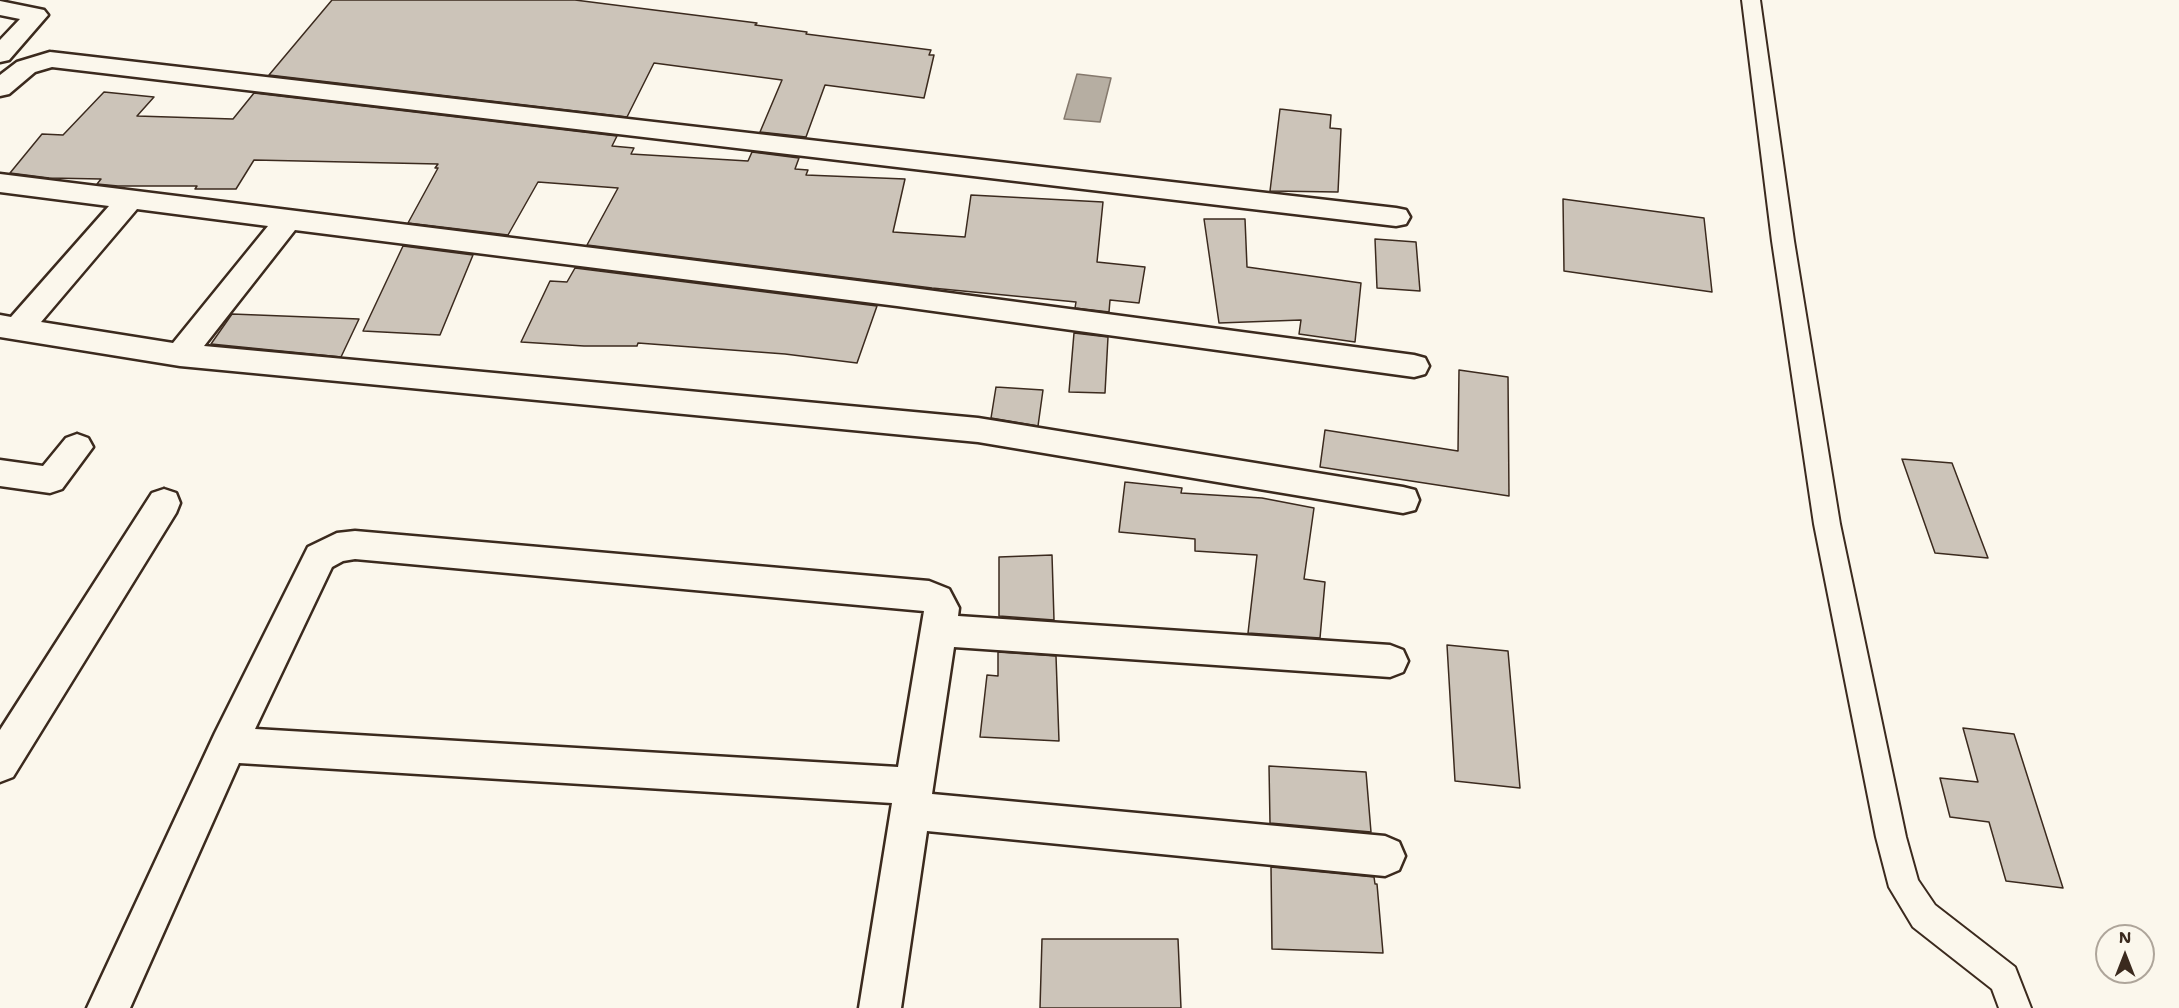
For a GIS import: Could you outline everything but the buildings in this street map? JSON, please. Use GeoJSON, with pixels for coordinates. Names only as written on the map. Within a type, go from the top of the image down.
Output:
{"type":"FeatureCollection","features":[{"type":"Feature","properties":{"kind":"street"},"geometry":{"type":"LineString","coordinates":[[0,8],[36,15],[0,55]]}},
{"type":"Feature","properties":{"kind":"street"},"geometry":{"type":"LineString","coordinates":[[0,88],[26,67],[50,59],[1396,217]]}},
{"type":"Feature","properties":{"kind":"street"},"geometry":{"type":"LineString","coordinates":[[0,183],[897,296],[1414,366]]}},
{"type":"Feature","properties":{"kind":"street"},"geometry":{"type":"LineString","coordinates":[[9,328],[130,200]]}},
{"type":"Feature","properties":{"kind":"street"},"geometry":{"type":"LineString","coordinates":[[180,355],[288,220]]}},
{"type":"Feature","properties":{"kind":"street"},"geometry":{"type":"LineString","coordinates":[[9,328],[180,355],[978,430],[1403,500]]}},
{"type":"Feature","properties":{"kind":"street"},"geometry":{"type":"LineString","coordinates":[[0,473],[50,480],[77,447]]}},
{"type":"Feature","properties":{"kind":"street"},"geometry":{"type":"LineString","coordinates":[[0,764],[164,503]]}},
{"type":"Feature","properties":{"kind":"street"},"geometry":{"type":"LineString","coordinates":[[108,1008],[228,745],[320,557],[337,547],[355,545],[929,596],[937,600],[942,608],[880,1008]]}},
{"type":"Feature","properties":{"kind":"street"},"geometry":{"type":"LineString","coordinates":[[938,630],[1390,661]]}},
{"type":"Feature","properties":{"kind":"street"},"geometry":{"type":"LineString","coordinates":[[228,745],[913,798],[1385,856]]}},
{"type":"Feature","properties":{"kind":"lane"},"geometry":{"type":"LineString","coordinates":[[1751,0],[1783,241],[1827,524],[1891,837],[1905,887],[1924,916],[2004,978],[2015,1008]]}},
{"type":"Feature","properties":{"kind":"shaded area"},"geometry":{"type":"Polygon","coordinates":[[[1077,74],[1111,78],[1100,122],[1064,119],[1077,74]]]}}]}
